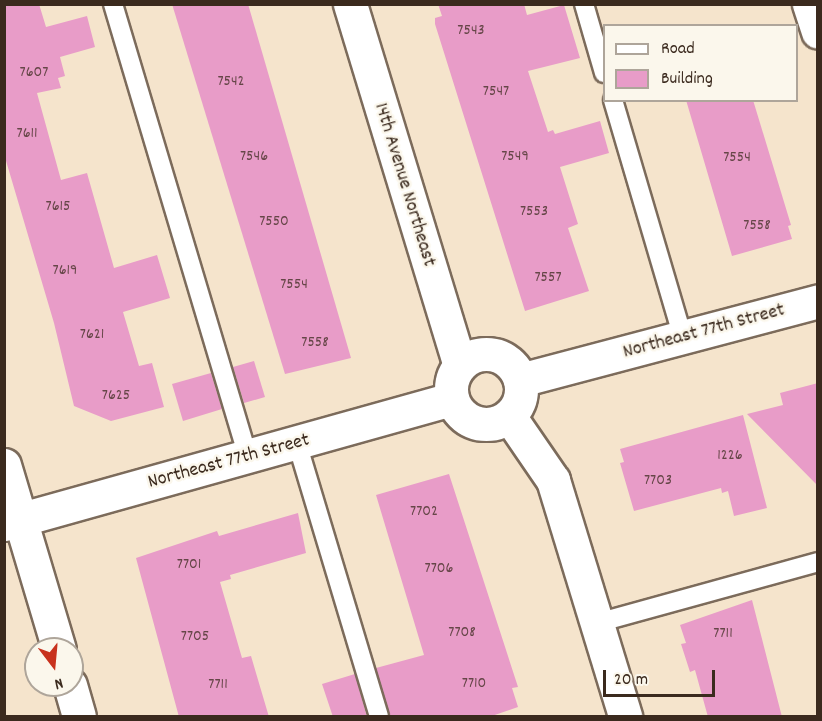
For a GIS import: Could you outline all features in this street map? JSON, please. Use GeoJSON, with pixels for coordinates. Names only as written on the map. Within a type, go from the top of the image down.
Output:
{"type":"FeatureCollection","features":[{"type":"Feature","properties":{"kind":"street","name":"14th Avenue Northeast"},"geometry":{"type":"LineString","coordinates":[[350,4],[460,365]]}},
{"type":"Feature","properties":{"kind":"street"},"geometry":{"type":"LineString","coordinates":[[809,4],[818,32]]}},
{"type":"Feature","properties":{"kind":"street","name":"Northeast 77th Street"},"geometry":{"type":"LineString","coordinates":[[520,380],[818,302]]}},
{"type":"Feature","properties":{"kind":"street"},"geometry":{"type":"LineString","coordinates":[[480,354],[491,354],[511,364],[520,380],[518,405],[509,416],[495,423],[477,423],[457,410],[452,399],[453,381],[460,365],[480,354]]}},
{"type":"Feature","properties":{"kind":"street","name":"Northeast 77th Street"},"geometry":{"type":"LineString","coordinates":[[13,521],[452,399]]}},
{"type":"Feature","properties":{"kind":"street"},"geometry":{"type":"LineString","coordinates":[[509,416],[553,480],[625,717]]}},
{"type":"Feature","properties":{"kind":"street"},"geometry":{"type":"LineString","coordinates":[[4,465],[13,521],[55,637]]}},
{"type":"Feature","properties":{"kind":"street"},"geometry":{"type":"LineString","coordinates":[[73,697],[79,717]]}},
{"type":"Feature","properties":{"kind":"lane"},"geometry":{"type":"LineString","coordinates":[[113,4],[248,456]]}},
{"type":"Feature","properties":{"kind":"lane"},"geometry":{"type":"LineString","coordinates":[[584,4],[603,70]]}},
{"type":"Feature","properties":{"kind":"lane"},"geometry":{"type":"LineString","coordinates":[[614,102],[683,338]]}},
{"type":"Feature","properties":{"kind":"lane"},"geometry":{"type":"LineString","coordinates":[[297,443],[379,717]]}},
{"type":"Feature","properties":{"kind":"lane"},"geometry":{"type":"LineString","coordinates":[[597,623],[818,562]]}},
{"type":"Feature","properties":{"kind":"building"},"geometry":{"type":"Polygon","coordinates":[[[4,4],[39,4],[46,27],[87,16],[95,47],[60,57],[65,76],[58,78],[61,88],[37,93],[61,180],[87,173],[114,268],[157,255],[170,298],[123,312],[139,366],[152,363],[164,407],[111,421],[74,406],[54,323],[4,154],[4,4]]]}},
{"type":"Feature","properties":{"kind":"building"},"geometry":{"type":"Polygon","coordinates":[[[172,4],[248,4],[351,358],[285,374],[172,4]]]}},
{"type":"Feature","properties":{"kind":"building"},"geometry":{"type":"Polygon","coordinates":[[[438,4],[524,4],[527,15],[564,5],[580,58],[528,71],[548,132],[553,130],[555,134],[600,121],[609,153],[560,167],[578,224],[568,228],[589,291],[525,311],[435,24],[435,18],[442,16],[438,4]]]}},
{"type":"Feature","properties":{"kind":"building"},"geometry":{"type":"Polygon","coordinates":[[[687,102],[754,102],[791,225],[788,226],[792,239],[732,256],[687,102]]]}},
{"type":"Feature","properties":{"kind":"building"},"geometry":{"type":"Polygon","coordinates":[[[254,361],[265,397],[244,403],[233,367],[254,361]]]}},
{"type":"Feature","properties":{"kind":"building"},"geometry":{"type":"Polygon","coordinates":[[[211,373],[222,409],[183,421],[172,384],[211,373]]]}},
{"type":"Feature","properties":{"kind":"building"},"geometry":{"type":"Polygon","coordinates":[[[818,383],[818,486],[747,414],[783,405],[780,393],[818,383]]]}},
{"type":"Feature","properties":{"kind":"building"},"geometry":{"type":"Polygon","coordinates":[[[743,415],[767,508],[734,516],[728,491],[722,493],[721,488],[634,511],[620,463],[624,462],[620,449],[743,415]]]}},
{"type":"Feature","properties":{"kind":"building"},"geometry":{"type":"Polygon","coordinates":[[[449,474],[518,687],[512,688],[518,707],[489,717],[390,717],[376,668],[424,655],[376,495],[449,474]]]}},
{"type":"Feature","properties":{"kind":"building"},"geometry":{"type":"Polygon","coordinates":[[[298,513],[306,553],[230,575],[231,579],[220,582],[242,658],[251,656],[269,717],[179,717],[136,558],[217,531],[219,536],[298,513]]]}},
{"type":"Feature","properties":{"kind":"building"},"geometry":{"type":"Polygon","coordinates":[[[752,600],[782,717],[708,717],[695,670],[690,672],[681,644],[686,643],[680,625],[752,600]]]}},
{"type":"Feature","properties":{"kind":"building"},"geometry":{"type":"Polygon","coordinates":[[[355,674],[367,717],[333,717],[322,684],[355,674]]]}}]}
